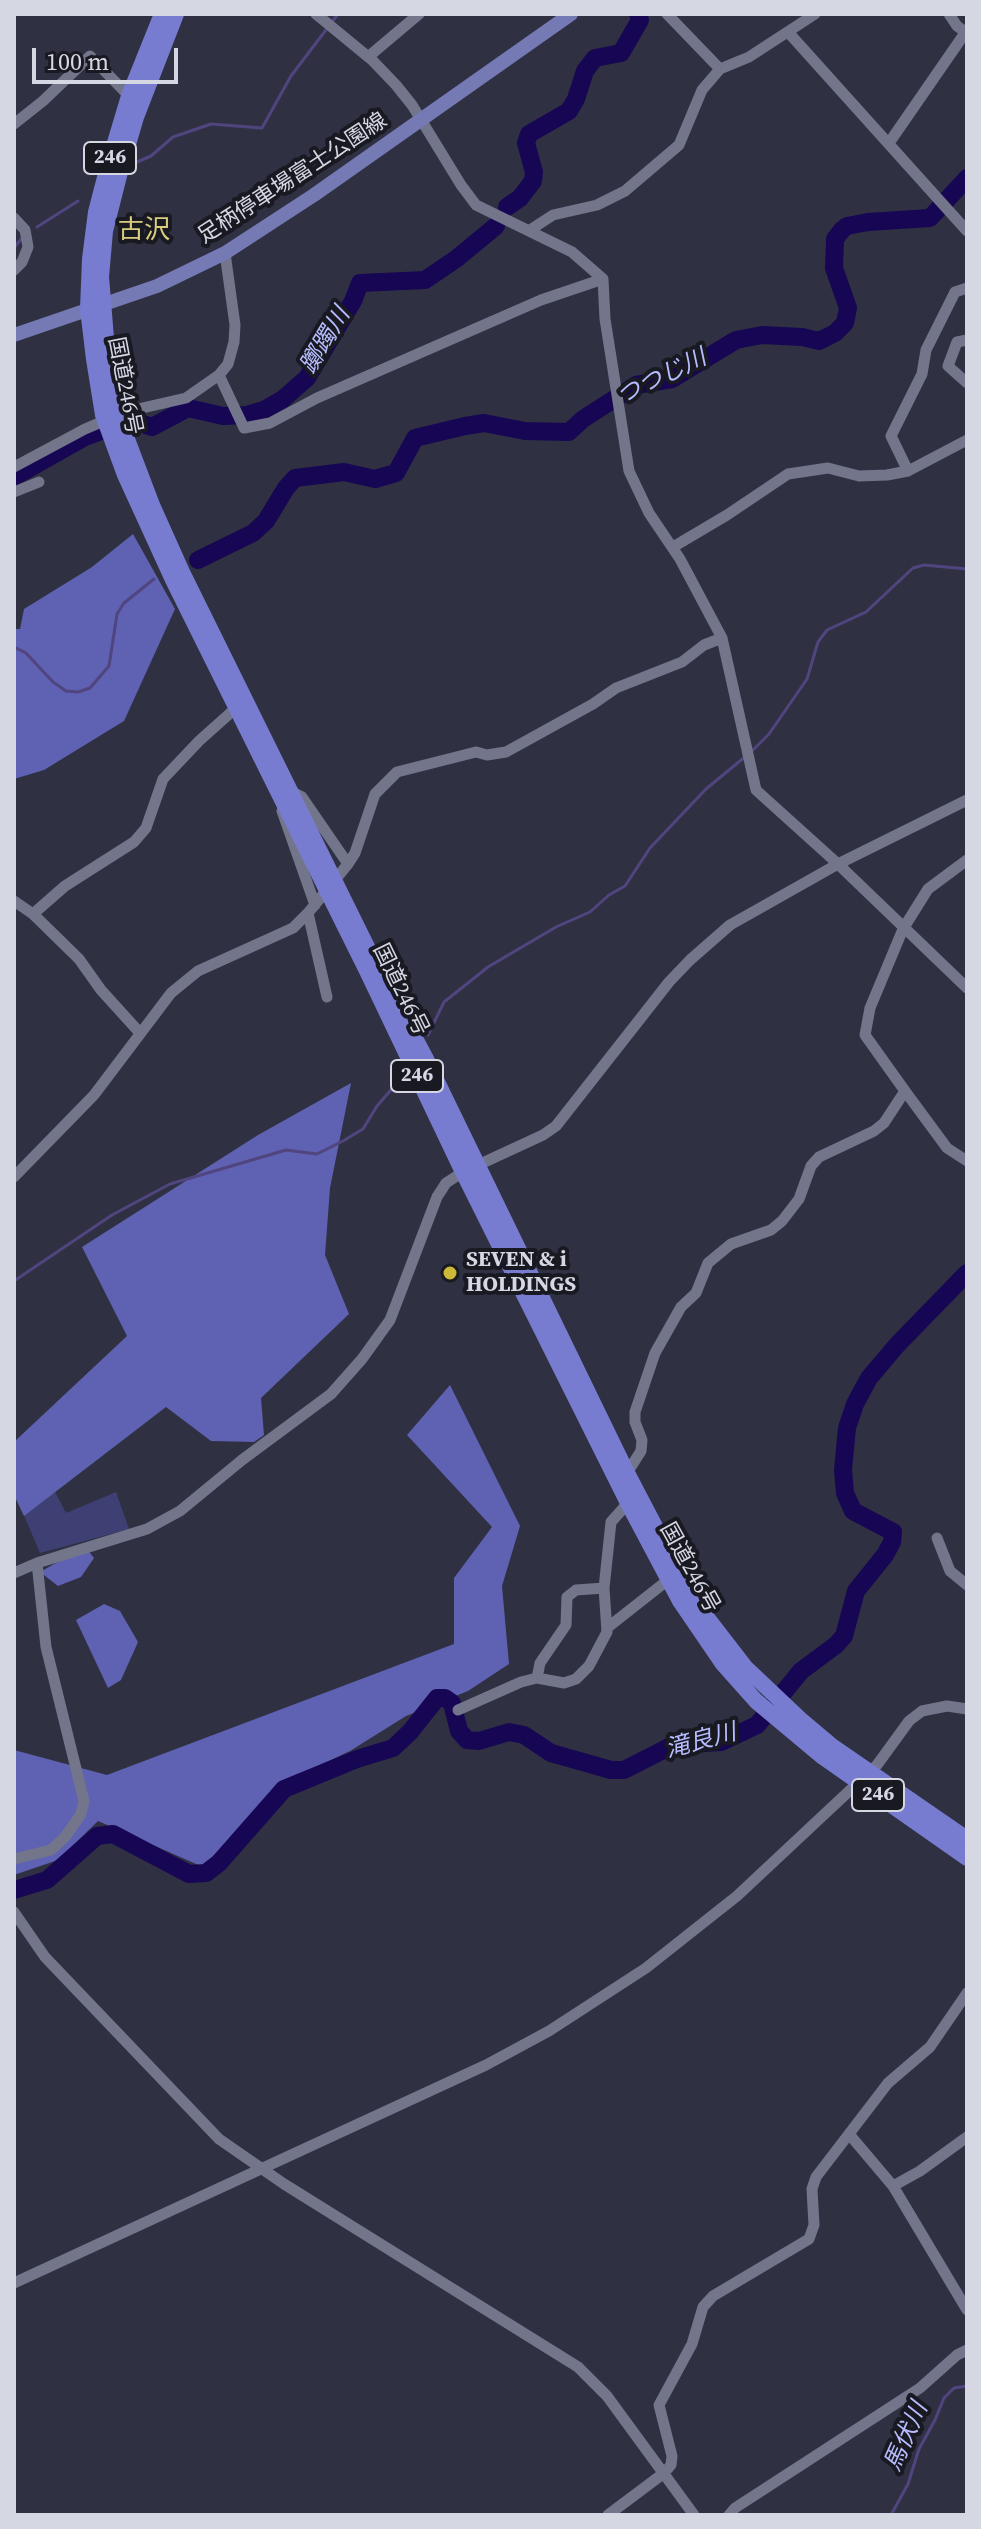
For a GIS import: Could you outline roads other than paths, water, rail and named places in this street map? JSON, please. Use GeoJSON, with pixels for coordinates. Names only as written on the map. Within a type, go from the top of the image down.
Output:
{"type":"FeatureCollection","features":[{"type":"Feature","properties":{"kind":"highway","name":"国道246号"},"geometry":{"type":"LineString","coordinates":[[162,14],[129,96],[96,212],[90,259],[110,413],[148,528],[237,707],[426,1059],[469,1168],[628,1503],[668,1580],[715,1653],[795,1725],[967,1858]]}},
{"type":"Feature","properties":{"kind":"highway","name":"国道246号"},"geometry":{"type":"LineString","coordinates":[[95,307],[105,231],[136,117],[176,14]]}},
{"type":"Feature","properties":{"kind":"highway","name":"国道246号"},"geometry":{"type":"LineString","coordinates":[[115,430],[282,788]]}},
{"type":"Feature","properties":{"kind":"highway","name":"国道246号"},"geometry":{"type":"LineString","coordinates":[[469,1168],[694,1601],[761,1695]]}},
{"type":"Feature","properties":{"kind":"highway","name":"国道246号"},"geometry":{"type":"LineString","coordinates":[[864,1776],[967,1839]]}},
{"type":"Feature","properties":{"kind":"main road","name":"足柄停車場富士公園線"},"geometry":{"type":"LineString","coordinates":[[14,335],[157,286],[225,253],[269,226],[571,14]]}},
{"type":"Feature","properties":{"kind":"street"},"geometry":{"type":"LineString","coordinates":[[368,57],[419,14]]}},
{"type":"Feature","properties":{"kind":"street"},"geometry":{"type":"LineString","coordinates":[[667,14],[720,69]]}},
{"type":"Feature","properties":{"kind":"street"},"geometry":{"type":"LineString","coordinates":[[530,230],[553,215],[597,205],[625,191],[679,145],[702,90],[720,69],[749,57],[815,14]]}},
{"type":"Feature","properties":{"kind":"street"},"geometry":{"type":"LineString","coordinates":[[889,143],[966,33],[949,14]]}},
{"type":"Feature","properties":{"kind":"street"},"geometry":{"type":"LineString","coordinates":[[320,17],[368,57],[404,95],[476,205],[572,252],[603,279],[616,402],[629,471],[649,513],[673,547],[722,638],[756,790],[967,988]]}},
{"type":"Feature","properties":{"kind":"street"},"geometry":{"type":"LineString","coordinates":[[788,32],[967,231]]}},
{"type":"Feature","properties":{"kind":"street"},"geometry":{"type":"LineString","coordinates":[[14,124],[90,56],[129,96]]}},
{"type":"Feature","properties":{"kind":"street"},"geometry":{"type":"LineString","coordinates":[[14,218],[25,230],[28,247],[22,262],[14,270]]}},
{"type":"Feature","properties":{"kind":"street"},"geometry":{"type":"LineString","coordinates":[[14,467],[85,429],[125,412],[186,398],[219,375],[228,364],[235,333],[225,253]]}},
{"type":"Feature","properties":{"kind":"street"},"geometry":{"type":"LineString","coordinates":[[219,375],[244,428],[270,423],[317,398],[541,300],[603,279]]}},
{"type":"Feature","properties":{"kind":"street"},"geometry":{"type":"LineString","coordinates":[[908,471],[891,436],[922,374],[926,350],[955,292],[967,288]]}},
{"type":"Feature","properties":{"kind":"street"},"geometry":{"type":"LineString","coordinates":[[967,340],[957,342],[948,366],[967,383]]}},
{"type":"Feature","properties":{"kind":"street"},"geometry":{"type":"LineString","coordinates":[[673,547],[788,474],[828,468],[859,476],[887,475],[908,471],[967,440]]}},
{"type":"Feature","properties":{"kind":"street"},"geometry":{"type":"LineString","coordinates":[[14,492],[39,482]]}},
{"type":"Feature","properties":{"kind":"street"},"geometry":{"type":"LineString","coordinates":[[14,1177],[94,1095],[171,993],[198,971],[293,928],[314,906],[355,853],[375,794],[397,772],[476,752],[487,755],[506,752],[616,688],[682,662],[704,645],[722,638]]}},
{"type":"Feature","properties":{"kind":"street"},"geometry":{"type":"LineString","coordinates":[[33,914],[65,886],[134,842],[146,828],[163,779],[237,707]]}},
{"type":"Feature","properties":{"kind":"street"},"geometry":{"type":"LineString","coordinates":[[327,997],[314,906],[285,823],[282,788],[302,797],[309,806],[344,869]]}},
{"type":"Feature","properties":{"kind":"street"},"geometry":{"type":"LineString","coordinates":[[14,1573],[147,1529],[180,1511],[331,1394],[362,1359],[390,1320],[437,1197],[446,1183],[469,1168],[543,1135],[556,1126],[669,982],[690,960],[744,916],[838,864],[967,800]]}},
{"type":"Feature","properties":{"kind":"street"},"geometry":{"type":"LineString","coordinates":[[967,860],[928,889],[903,929],[870,1008],[865,1035],[947,1148],[967,1161]]}},
{"type":"Feature","properties":{"kind":"street"},"geometry":{"type":"LineString","coordinates":[[14,901],[33,914],[79,959],[101,990],[140,1033]]}},
{"type":"Feature","properties":{"kind":"street"},"geometry":{"type":"LineString","coordinates":[[627,1473],[641,1451],[642,1440],[635,1422],[635,1412],[655,1353],[681,1307],[696,1293],[708,1263],[731,1244],[771,1230],[782,1221],[799,1199],[811,1166],[819,1157],[874,1131],[884,1123],[905,1091]]}},
{"type":"Feature","properties":{"kind":"street"},"geometry":{"type":"LineString","coordinates":[[607,1628],[604,1588],[611,1522],[628,1503]]}},
{"type":"Feature","properties":{"kind":"street"},"geometry":{"type":"LineString","coordinates":[[937,1538],[950,1571],[967,1585]]}},
{"type":"Feature","properties":{"kind":"street"},"geometry":{"type":"LineString","coordinates":[[14,1859],[51,1850],[65,1837],[81,1814],[84,1801],[46,1647],[37,1563]]}},
{"type":"Feature","properties":{"kind":"street"},"geometry":{"type":"LineString","coordinates":[[458,1710],[537,1678],[564,1683],[576,1679],[589,1666],[607,1628],[668,1580]]}},
{"type":"Feature","properties":{"kind":"street"},"geometry":{"type":"LineString","coordinates":[[537,1678],[540,1663],[566,1625],[567,1597],[576,1590],[604,1588]]}},
{"type":"Feature","properties":{"kind":"street"},"geometry":{"type":"LineString","coordinates":[[14,2283],[486,2065],[549,2031],[599,2000],[692,1933],[737,1896],[864,1776],[909,1721],[922,1711],[947,1706],[967,1709]]}},
{"type":"Feature","properties":{"kind":"street"},"geometry":{"type":"LineString","coordinates":[[14,1912],[45,1957],[219,2139],[262,2170],[578,2367],[607,2396],[694,2515]]}},
{"type":"Feature","properties":{"kind":"street"},"geometry":{"type":"LineString","coordinates":[[608,2515],[671,2465],[672,2456],[659,2405],[692,2344],[703,2307],[713,2296],[809,2239],[814,2225],[812,2189],[816,2177],[897,2072],[930,2047],[967,1993]]}},
{"type":"Feature","properties":{"kind":"street"},"geometry":{"type":"LineString","coordinates":[[849,2134],[893,2186],[967,2310]]}},
{"type":"Feature","properties":{"kind":"street"},"geometry":{"type":"LineString","coordinates":[[893,2186],[967,2137]]}},
{"type":"Feature","properties":{"kind":"street"},"geometry":{"type":"LineString","coordinates":[[729,2515],[735,2508],[920,2388],[967,2350]]}},
{"type":"Feature","properties":{"kind":"waterway"},"geometry":{"type":"LineString","coordinates":[[137,162],[151,156],[173,137],[211,124],[262,128],[291,76],[338,14]]}},
{"type":"Feature","properties":{"kind":"waterway","name":"躑躅川"},"geometry":{"type":"LineString","coordinates":[[507,207],[520,198],[533,181],[534,172],[526,143],[529,134],[569,111],[585,71],[595,58],[621,53],[640,20],[638,14]]}},
{"type":"Feature","properties":{"kind":"waterway","name":"つつじ川"},"geometry":{"type":"LineString","coordinates":[[198,560],[253,533],[266,521],[295,478],[344,472],[375,479],[396,473],[415,438],[465,426],[484,423],[525,431],[569,432],[583,419],[636,385],[672,379],[736,340],[762,335],[819,341],[835,333],[845,323],[848,308],[834,268],[835,239],[842,230],[868,222],[930,218],[967,178]]}},
{"type":"Feature","properties":{"kind":"waterway"},"geometry":{"type":"LineString","coordinates":[[37,227],[78,201]]}},
{"type":"Feature","properties":{"kind":"waterway","name":"躑躅川"},"geometry":{"type":"LineString","coordinates":[[14,477],[85,437],[131,420],[152,427],[188,408],[223,416],[247,415],[264,410],[283,399],[307,378],[353,301],[360,283],[425,280],[496,226]]}},
{"type":"Feature","properties":{"kind":"waterway"},"geometry":{"type":"LineString","coordinates":[[14,248],[21,239]]}},
{"type":"Feature","properties":{"kind":"waterway"},"geometry":{"type":"LineString","coordinates":[[752,751],[769,734],[807,679],[818,642],[827,630],[866,612],[913,568],[924,565],[967,569]]}},
{"type":"Feature","properties":{"kind":"waterway","name":"つつじ川"},"geometry":{"type":"LineString","coordinates":[[14,647],[26,653],[53,682],[66,691],[78,692],[90,688],[109,666],[117,614],[124,603],[154,579]]}},
{"type":"Feature","properties":{"kind":"waterway"},"geometry":{"type":"LineString","coordinates":[[428,1035],[444,1002],[488,967],[556,927],[590,912],[625,886],[650,848],[706,789],[746,756]]}},
{"type":"Feature","properties":{"kind":"waterway"},"geometry":{"type":"LineString","coordinates":[[14,1281],[112,1215],[170,1184],[286,1150],[317,1154],[343,1141],[363,1129],[377,1106],[403,1076]]}},
{"type":"Feature","properties":{"kind":"waterway","name":"滝良川"},"geometry":{"type":"LineString","coordinates":[[14,1890],[47,1880],[97,1836],[113,1834],[189,1874],[206,1873],[219,1863],[284,1789],[393,1748],[437,1698],[445,1698],[452,1703],[459,1731],[467,1740],[479,1741],[509,1732],[524,1735],[551,1753],[611,1770],[624,1770],[673,1745],[721,1742],[757,1725],[801,1671],[844,1636],[856,1591],[892,1542],[893,1532],[853,1511],[845,1493],[843,1470],[847,1428],[855,1404],[869,1378],[897,1345],[967,1273]]}},
{"type":"Feature","properties":{"kind":"waterway","name":"馬伏川"},"geometry":{"type":"LineString","coordinates":[[891,2515],[908,2484],[919,2449],[944,2398],[954,2388],[967,2386]]}},
{"type":"Feature","properties":{"kind":"place","name":"SEVEN & i HOLDINGS"},"geometry":{"type":"Point","coordinates":[450,1273]}},
{"type":"Feature","properties":{"kind":"district","name":"古沢"},"geometry":{"type":"Point","coordinates":[144,231]}}]}
